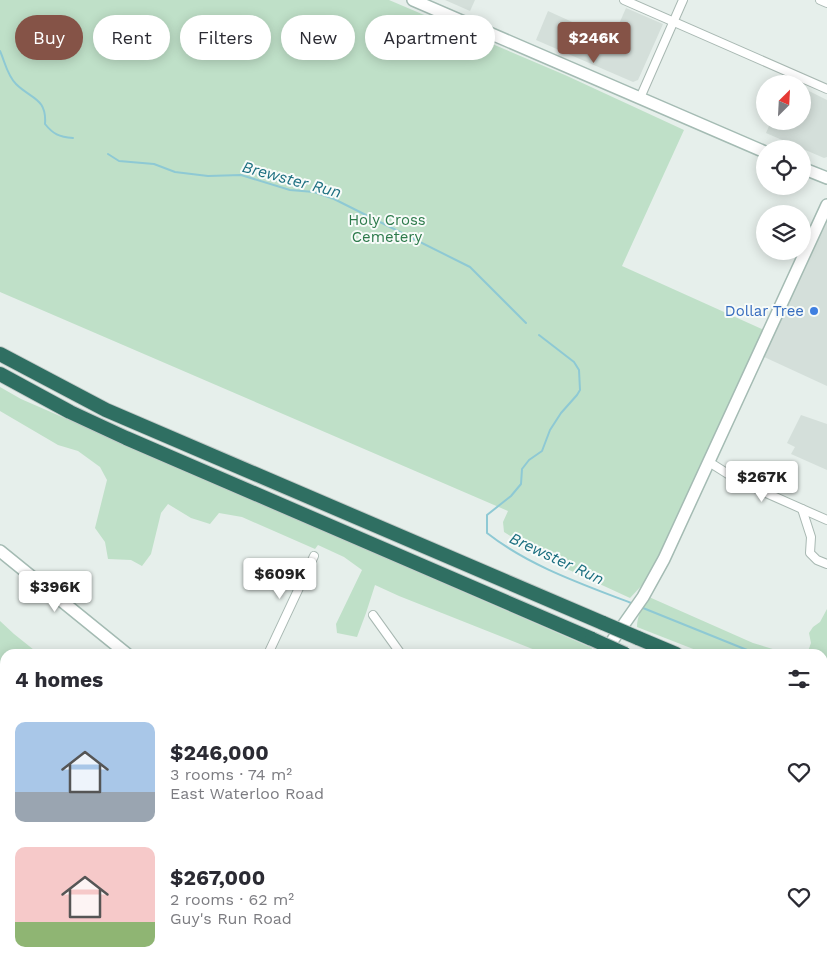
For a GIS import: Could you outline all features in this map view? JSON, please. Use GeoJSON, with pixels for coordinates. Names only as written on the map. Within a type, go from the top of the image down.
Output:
{"type":"FeatureCollection","features":[{"type":"Feature","properties":{"kind":"highway"},"geometry":{"type":"LineString","coordinates":[[0,354],[115,414],[664,649]]}},
{"type":"Feature","properties":{"kind":"highway"},"geometry":{"type":"LineString","coordinates":[[0,374],[70,412],[126,438],[613,649]]}},
{"type":"Feature","properties":{"kind":"street"},"geometry":{"type":"LineString","coordinates":[[413,0],[756,148]]}},
{"type":"Feature","properties":{"kind":"street"},"geometry":{"type":"LineString","coordinates":[[624,0],[827,89]]}},
{"type":"Feature","properties":{"kind":"street"},"geometry":{"type":"LineString","coordinates":[[640,98],[683,0]]}},
{"type":"Feature","properties":{"kind":"street"},"geometry":{"type":"LineString","coordinates":[[820,0],[827,3]]}},
{"type":"Feature","properties":{"kind":"street"},"geometry":{"type":"LineString","coordinates":[[811,172],[827,178]]}},
{"type":"Feature","properties":{"kind":"street"},"geometry":{"type":"LineString","coordinates":[[607,649],[643,597],[671,546],[827,205]]}},
{"type":"Feature","properties":{"kind":"street"},"geometry":{"type":"LineString","coordinates":[[709,462],[739,481],[827,520]]}},
{"type":"Feature","properties":{"kind":"street"},"geometry":{"type":"LineString","coordinates":[[802,509],[811,537],[810,554],[817,560],[827,564]]}},
{"type":"Feature","properties":{"kind":"street"},"geometry":{"type":"LineString","coordinates":[[0,551],[121,649]]}},
{"type":"Feature","properties":{"kind":"street"},"geometry":{"type":"LineString","coordinates":[[270,649],[314,556]]}},
{"type":"Feature","properties":{"kind":"street"},"geometry":{"type":"LineString","coordinates":[[373,615],[397,649]]}},
{"type":"Feature","properties":{"kind":"shaded area"},"geometry":{"type":"Polygon","coordinates":[[[445,0],[475,0],[470,11],[445,0]]]}},
{"type":"Feature","properties":{"kind":"shaded area"},"geometry":{"type":"Polygon","coordinates":[[[626,8],[663,24],[638,80],[633,82],[536,40],[548,11],[612,40],[626,8]]]}},
{"type":"Feature","properties":{"kind":"shaded area"},"geometry":{"type":"Polygon","coordinates":[[[811,92],[827,100],[827,157],[824,158],[811,152],[811,140],[782,140],[766,133],[767,130],[811,130],[811,92]]]}},
{"type":"Feature","properties":{"kind":"shaded area"},"geometry":{"type":"Polygon","coordinates":[[[827,213],[827,386],[762,356],[806,260],[811,260],[811,248],[827,213]]]}},
{"type":"Feature","properties":{"kind":"shaded area"},"geometry":{"type":"Polygon","coordinates":[[[801,415],[827,424],[827,470],[791,454],[795,447],[787,443],[801,415]]]}},
{"type":"Feature","properties":{"kind":"green space","name":"Holy Cross Cemetery"},"geometry":{"type":"Polygon","coordinates":[[[0,0],[389,0],[424,15],[365,15],[365,60],[495,60],[495,45],[684,130],[622,266],[764,330],[667,543],[645,582],[630,598],[554,563],[504,532],[503,522],[508,511],[0,292],[0,0]]]}},
{"type":"Feature","properties":{"kind":"green space"},"geometry":{"type":"Polygon","coordinates":[[[0,387],[21,399],[592,648],[532,649],[375,585],[357,637],[337,633],[336,624],[362,570],[344,557],[318,545],[315,549],[242,517],[219,513],[210,524],[191,518],[168,504],[161,513],[151,554],[142,566],[131,560],[108,559],[105,542],[95,528],[107,480],[100,467],[78,451],[58,445],[0,411],[0,387]]]}},
{"type":"Feature","properties":{"kind":"green space"},"geometry":{"type":"Polygon","coordinates":[[[649,597],[753,643],[773,649],[693,649],[637,627],[639,615],[649,597]]]}},
{"type":"Feature","properties":{"kind":"green space"},"geometry":{"type":"Polygon","coordinates":[[[827,609],[827,649],[809,649],[811,643],[809,633],[820,622],[827,609]]]}},
{"type":"Feature","properties":{"kind":"green space"},"geometry":{"type":"Polygon","coordinates":[[[0,621],[33,649],[0,649],[0,621]]]}},
{"type":"Feature","properties":{"kind":"waterway","name":"Brewster Run"},"geometry":{"type":"LineString","coordinates":[[0,51],[8,73],[16,84],[41,104],[45,115],[45,124],[57,134],[73,138]]}},
{"type":"Feature","properties":{"kind":"waterway","name":"Brewster Run"},"geometry":{"type":"LineString","coordinates":[[108,154],[119,161],[154,164],[175,172],[208,176],[241,175],[290,190],[314,192],[334,199],[470,267],[526,323]]}},
{"type":"Feature","properties":{"kind":"waterway","name":"Brewster Run"},"geometry":{"type":"LineString","coordinates":[[539,335],[574,362],[579,370],[580,390],[550,430],[542,451],[529,460],[522,469],[521,484],[511,496],[487,515],[487,533],[503,545],[538,565],[631,603]]}},
{"type":"Feature","properties":{"kind":"waterway","name":"Brewster Run"},"geometry":{"type":"LineString","coordinates":[[643,608],[745,649]]}},
{"type":"Feature","properties":{"kind":"place","name":"Dollar Tree"},"geometry":{"type":"Point","coordinates":[814,311]}}]}
